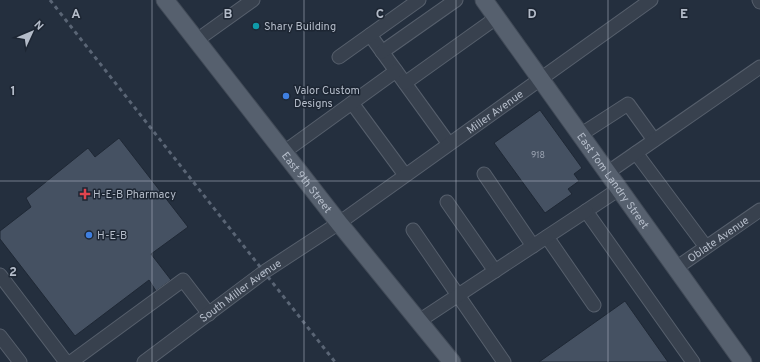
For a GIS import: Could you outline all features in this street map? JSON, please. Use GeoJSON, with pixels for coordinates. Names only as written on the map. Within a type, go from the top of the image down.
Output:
{"type":"FeatureCollection","features":[{"type":"Feature","properties":{"kind":"main road","name":"East Tom Landry Street"},"geometry":{"type":"LineString","coordinates":[[484,0],[539,80],[580,134],[743,362]]}},
{"type":"Feature","properties":{"kind":"main road","name":"East 9th Street"},"geometry":{"type":"LineString","coordinates":[[169,1],[196,40],[339,223],[452,362]]}},
{"type":"Feature","properties":{"kind":"street"},"geometry":{"type":"LineString","coordinates":[[196,40],[253,0]]}},
{"type":"Feature","properties":{"kind":"street"},"geometry":{"type":"LineString","coordinates":[[339,57],[419,0]]}},
{"type":"Feature","properties":{"kind":"street"},"geometry":{"type":"LineString","coordinates":[[382,52],[456,0]]}},
{"type":"Feature","properties":{"kind":"street","name":"Miller Avenue"},"geometry":{"type":"LineString","coordinates":[[339,223],[651,0]]}},
{"type":"Feature","properties":{"kind":"street"},"geometry":{"type":"LineString","coordinates":[[405,83],[496,18]]}},
{"type":"Feature","properties":{"kind":"street"},"geometry":{"type":"LineString","coordinates":[[370,35],[449,144]]}},
{"type":"Feature","properties":{"kind":"street"},"geometry":{"type":"LineString","coordinates":[[607,173],[760,67]]}},
{"type":"Feature","properties":{"kind":"street"},"geometry":{"type":"LineString","coordinates":[[284,152],[396,71]]}},
{"type":"Feature","properties":{"kind":"street"},"geometry":{"type":"LineString","coordinates":[[352,103],[405,175]]}},
{"type":"Feature","properties":{"kind":"street"},"geometry":{"type":"LineString","coordinates":[[580,134],[628,104],[654,140]]}},
{"type":"Feature","properties":{"kind":"street"},"geometry":{"type":"LineString","coordinates":[[636,152],[706,247]]}},
{"type":"Feature","properties":{"kind":"street"},"geometry":{"type":"LineString","coordinates":[[484,174],[533,246]]}},
{"type":"Feature","properties":{"kind":"street"},"geometry":{"type":"LineString","coordinates":[[419,321],[619,189]]}},
{"type":"Feature","properties":{"kind":"street"},"geometry":{"type":"LineString","coordinates":[[447,202],[495,271]]}},
{"type":"Feature","properties":{"kind":"street","name":"Oblate Avenue"},"geometry":{"type":"LineString","coordinates":[[676,268],[760,210]]}},
{"type":"Feature","properties":{"kind":"street"},"geometry":{"type":"LineString","coordinates":[[586,211],[693,362]]}},
{"type":"Feature","properties":{"kind":"street","name":"South Miller Avenue"},"geometry":{"type":"LineString","coordinates":[[144,362],[264,272],[339,223]]}},
{"type":"Feature","properties":{"kind":"street"},"geometry":{"type":"LineString","coordinates":[[413,230],[504,362]]}},
{"type":"Feature","properties":{"kind":"street"},"geometry":{"type":"LineString","coordinates":[[547,237],[594,305]]}},
{"type":"Feature","properties":{"kind":"street"},"geometry":{"type":"LineString","coordinates":[[0,275],[66,362]]}},
{"type":"Feature","properties":{"kind":"street"},"geometry":{"type":"LineString","coordinates":[[72,362],[183,280],[209,314]]}},
{"type":"Feature","properties":{"kind":"street"},"geometry":{"type":"LineString","coordinates":[[0,336],[20,362]]}},
{"type":"Feature","properties":{"kind":"building"},"geometry":{"type":"Polygon","coordinates":[[[540,110],[582,168],[574,174],[579,181],[568,189],[572,194],[545,213],[494,143],[540,110]]]}},
{"type":"Feature","properties":{"kind":"building","name":"H-E-B"},"geometry":{"type":"Polygon","coordinates":[[[119,138],[188,227],[151,254],[171,280],[156,291],[149,280],[75,336],[0,239],[0,231],[31,207],[26,198],[88,148],[95,157],[119,138]]]}},
{"type":"Feature","properties":{"kind":"building"},"geometry":{"type":"Polygon","coordinates":[[[625,301],[668,362],[539,362],[625,301]]]}},
{"type":"Feature","properties":{"kind":"railway"},"geometry":{"type":"LineString","coordinates":[[50,0],[335,362]]}},
{"type":"Feature","properties":{"kind":"place","name":"Shary Building"},"geometry":{"type":"Point","coordinates":[256,26]}},
{"type":"Feature","properties":{"kind":"place","name":"Valor Custom Designs"},"geometry":{"type":"Point","coordinates":[286,96]}},
{"type":"Feature","properties":{"kind":"place","name":"H-E-B Pharmacy"},"geometry":{"type":"Point","coordinates":[85,194]}},
{"type":"Feature","properties":{"kind":"place","name":"H-E-B"},"geometry":{"type":"Point","coordinates":[89,235]}}]}
